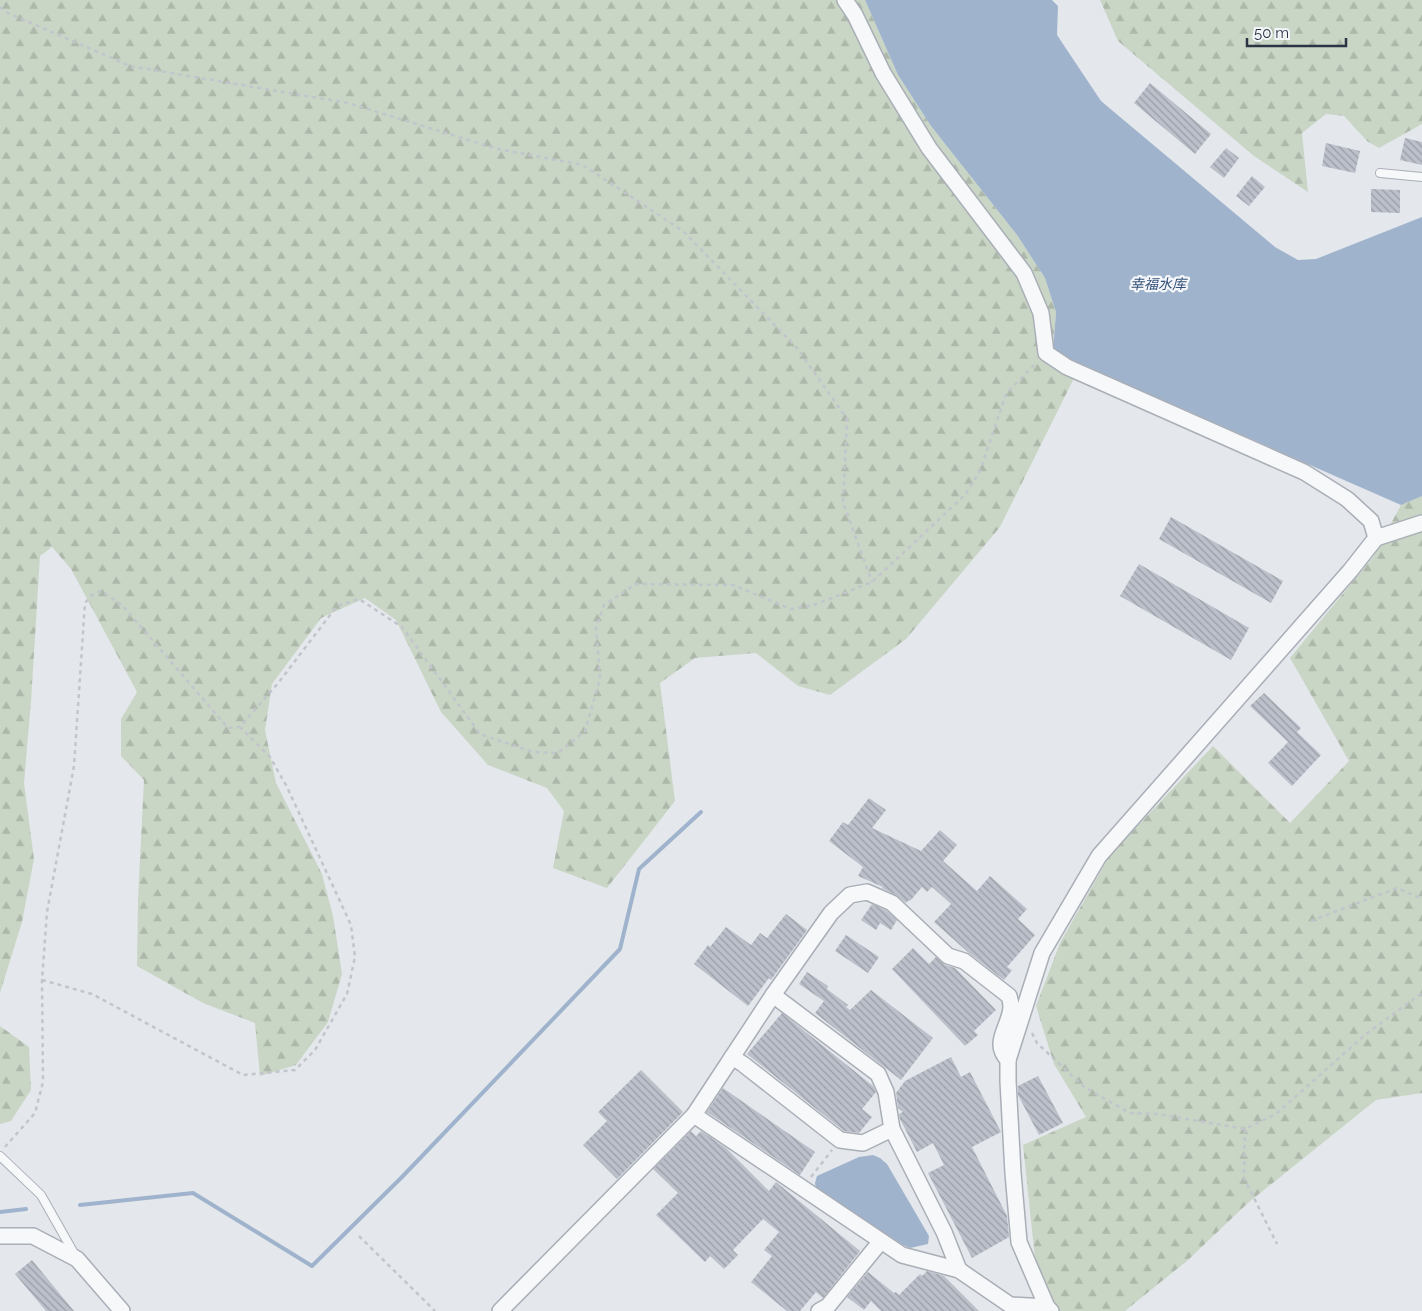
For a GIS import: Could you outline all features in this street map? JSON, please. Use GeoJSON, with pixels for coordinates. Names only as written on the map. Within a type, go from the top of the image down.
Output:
{"type":"FeatureCollection","features":[{"type":"Feature","properties":{"kind":"street"},"geometry":{"type":"LineString","coordinates":[[845,0],[855,15],[883,73],[929,148],[1024,273],[1041,313],[1046,353],[1067,367],[1304,472],[1347,499],[1372,521],[1376,538]]}},
{"type":"Feature","properties":{"kind":"street"},"geometry":{"type":"LineString","coordinates":[[694,1115],[902,1255],[959,1270],[1010,1305],[1049,1309],[1019,1242],[1012,1164],[1008,1081],[1008,1060],[1042,953],[1099,856],[1350,571],[1376,538],[1422,523]]}},
{"type":"Feature","properties":{"kind":"street"},"geometry":{"type":"LineString","coordinates":[[500,1311],[694,1115],[773,995],[832,912],[850,896],[867,892],[892,904],[948,956],[964,961],[1009,996],[1011,1007],[1000,1044],[1003,1054],[1008,1060]]}},
{"type":"Feature","properties":{"kind":"street"},"geometry":{"type":"LineString","coordinates":[[773,995],[878,1074],[886,1092],[892,1129],[944,1232],[959,1270]]}},
{"type":"Feature","properties":{"kind":"street"},"geometry":{"type":"LineString","coordinates":[[732,1058],[743,1064],[840,1140],[863,1143],[892,1129]]}},
{"type":"Feature","properties":{"kind":"street"},"geometry":{"type":"LineString","coordinates":[[0,1236],[33,1236],[77,1259],[122,1311]]}},
{"type":"Feature","properties":{"kind":"street"},"geometry":{"type":"LineString","coordinates":[[819,1311],[828,1306],[881,1241]]}},
{"type":"Feature","properties":{"kind":"lane"},"geometry":{"type":"LineString","coordinates":[[1380,173],[1422,177]]}},
{"type":"Feature","properties":{"kind":"lane"},"geometry":{"type":"LineString","coordinates":[[0,1154],[42,1195],[77,1259]]}},
{"type":"Feature","properties":{"kind":"path"},"geometry":{"type":"LineString","coordinates":[[0,7],[8,13],[130,66],[348,103],[498,149],[583,165],[600,176],[683,231],[797,348],[846,419],[843,502],[872,582]]}},
{"type":"Feature","properties":{"kind":"path"},"geometry":{"type":"LineString","coordinates":[[0,1154],[35,1113],[43,1082],[42,980],[46,912],[74,766],[85,603],[92,595],[101,590],[122,605],[228,728],[240,727],[279,682],[337,606],[359,599],[402,627],[480,734],[533,752],[558,753],[585,731],[600,678],[596,628],[604,605],[636,584],[733,585],[790,608],[814,605],[872,582],[965,495],[980,471],[1006,394],[1046,353]]}},
{"type":"Feature","properties":{"kind":"path"},"geometry":{"type":"LineString","coordinates":[[42,980],[92,994],[243,1075],[295,1070],[315,1050],[348,994],[355,957],[351,925],[288,787],[270,757],[240,727]]}},
{"type":"Feature","properties":{"kind":"path"},"geometry":{"type":"LineString","coordinates":[[1310,921],[1397,888],[1422,899]]}},
{"type":"Feature","properties":{"kind":"path"},"geometry":{"type":"LineString","coordinates":[[1022,1017],[1037,1043],[1084,1087],[1130,1113],[1158,1114],[1245,1129],[1276,1114],[1366,1034],[1422,993]]}},
{"type":"Feature","properties":{"kind":"path"},"geometry":{"type":"LineString","coordinates":[[1245,1129],[1244,1178],[1277,1244]]}},
{"type":"Feature","properties":{"kind":"path"},"geometry":{"type":"LineString","coordinates":[[802,1188],[840,1140]]}},
{"type":"Feature","properties":{"kind":"path"},"geometry":{"type":"LineString","coordinates":[[359,1236],[435,1311]]}},
{"type":"Feature","properties":{"kind":"green space"},"geometry":{"type":"Polygon","coordinates":[[[0,0],[865,0],[898,75],[931,126],[1017,235],[1045,278],[1056,312],[1053,352],[1081,364],[1000,527],[906,639],[830,695],[798,686],[756,653],[695,658],[660,683],[675,801],[607,888],[553,868],[564,811],[547,788],[488,765],[441,712],[396,620],[365,598],[321,618],[272,684],[265,730],[276,783],[322,874],[333,916],[342,974],[328,1022],[296,1065],[260,1076],[255,1023],[203,1003],[137,966],[138,899],[144,780],[121,756],[121,719],[137,692],[71,569],[52,547],[40,556],[24,783],[34,859],[22,922],[0,993],[0,0]]]}},
{"type":"Feature","properties":{"kind":"green space"},"geometry":{"type":"Polygon","coordinates":[[[1100,0],[1422,0],[1422,124],[1379,148],[1367,141],[1344,116],[1326,114],[1302,133],[1308,192],[1254,156],[1118,41],[1100,0]]]}},
{"type":"Feature","properties":{"kind":"green space"},"geometry":{"type":"Polygon","coordinates":[[[1422,496],[1422,1093],[1376,1100],[1249,1202],[1188,1260],[1125,1311],[1059,1311],[1036,1268],[1023,1145],[1086,1117],[1054,1064],[1036,1006],[1060,943],[1110,855],[1213,746],[1290,823],[1349,761],[1290,658],[1373,557],[1401,505],[1422,496]]]}},
{"type":"Feature","properties":{"kind":"green space"},"geometry":{"type":"Polygon","coordinates":[[[0,1026],[29,1047],[31,1090],[11,1121],[0,1124],[0,1026]]]}},
{"type":"Feature","properties":{"kind":"water","name":"幸福水库"},"geometry":{"type":"Polygon","coordinates":[[[865,0],[1052,0],[1058,6],[1057,35],[1101,101],[1275,247],[1298,260],[1316,259],[1422,217],[1422,496],[1401,505],[1053,352],[1056,312],[1045,278],[1017,235],[931,126],[898,75],[865,0]]]}},
{"type":"Feature","properties":{"kind":"water"},"geometry":{"type":"Polygon","coordinates":[[[873,1155],[887,1164],[929,1236],[928,1244],[910,1248],[901,1244],[816,1189],[817,1176],[859,1157],[873,1155]]]}},
{"type":"Feature","properties":{"kind":"building"},"geometry":{"type":"Polygon","coordinates":[[[1150,83],[1211,134],[1195,154],[1134,103],[1150,83]]]}},
{"type":"Feature","properties":{"kind":"building"},"geometry":{"type":"Polygon","coordinates":[[[1405,138],[1422,142],[1422,165],[1400,160],[1405,138]]]}},
{"type":"Feature","properties":{"kind":"building"},"geometry":{"type":"Polygon","coordinates":[[[1326,143],[1360,151],[1355,173],[1322,166],[1326,143]]]}},
{"type":"Feature","properties":{"kind":"building"},"geometry":{"type":"Polygon","coordinates":[[[1226,148],[1239,158],[1224,178],[1210,167],[1226,148]]]}},
{"type":"Feature","properties":{"kind":"building"},"geometry":{"type":"Polygon","coordinates":[[[1252,176],[1265,187],[1249,206],[1236,196],[1252,176]]]}},
{"type":"Feature","properties":{"kind":"building"},"geometry":{"type":"Polygon","coordinates":[[[1371,189],[1400,190],[1400,213],[1371,212],[1371,189]]]}},
{"type":"Feature","properties":{"kind":"building"},"geometry":{"type":"Polygon","coordinates":[[[1171,517],[1283,581],[1271,603],[1159,539],[1171,517]]]}},
{"type":"Feature","properties":{"kind":"building"},"geometry":{"type":"Polygon","coordinates":[[[1139,564],[1249,628],[1231,660],[1120,596],[1139,564]]]}},
{"type":"Feature","properties":{"kind":"building"},"geometry":{"type":"Polygon","coordinates":[[[1264,693],[1301,728],[1297,732],[1321,755],[1292,786],[1268,763],[1288,742],[1250,706],[1264,693]]]}},
{"type":"Feature","properties":{"kind":"building"},"geometry":{"type":"Polygon","coordinates":[[[869,798],[886,810],[872,828],[921,851],[940,830],[957,845],[943,861],[977,891],[990,876],[1027,909],[1018,919],[1035,935],[1007,967],[1012,970],[1004,980],[969,953],[934,922],[951,904],[932,887],[927,892],[922,887],[906,903],[883,887],[858,876],[863,867],[829,841],[843,822],[848,825],[869,798]]]}},
{"type":"Feature","properties":{"kind":"building"},"geometry":{"type":"Polygon","coordinates":[[[872,904],[887,911],[897,920],[891,930],[880,923],[876,930],[861,920],[872,904]]]}},
{"type":"Feature","properties":{"kind":"building"},"geometry":{"type":"Polygon","coordinates":[[[786,914],[807,930],[771,980],[769,978],[748,1006],[694,964],[708,945],[710,947],[726,927],[751,945],[760,933],[767,938],[786,914]]]}},
{"type":"Feature","properties":{"kind":"building"},"geometry":{"type":"Polygon","coordinates":[[[846,935],[879,957],[868,973],[835,951],[846,935]]]}},
{"type":"Feature","properties":{"kind":"building"},"geometry":{"type":"Polygon","coordinates":[[[913,948],[929,964],[936,957],[945,965],[955,968],[996,1010],[974,1031],[978,1035],[965,1046],[892,969],[913,948]]]}},
{"type":"Feature","properties":{"kind":"building"},"geometry":{"type":"Polygon","coordinates":[[[807,972],[828,986],[827,989],[848,1005],[846,1007],[850,1010],[871,990],[933,1038],[901,1080],[815,1013],[824,1001],[799,984],[807,972]]]}},
{"type":"Feature","properties":{"kind":"building"},"geometry":{"type":"Polygon","coordinates":[[[782,1013],[873,1086],[876,1092],[862,1109],[872,1117],[859,1133],[844,1131],[747,1054],[782,1013]]]}},
{"type":"Feature","properties":{"kind":"building"},"geometry":{"type":"Polygon","coordinates":[[[951,1057],[961,1077],[970,1072],[1001,1132],[972,1147],[1007,1216],[1009,1237],[972,1258],[928,1173],[944,1165],[933,1143],[917,1152],[900,1119],[899,1114],[903,1112],[898,1108],[896,1093],[905,1081],[951,1057]]]}},
{"type":"Feature","properties":{"kind":"building"},"geometry":{"type":"Polygon","coordinates":[[[641,1070],[683,1112],[617,1179],[583,1145],[607,1121],[598,1112],[641,1070]]]}},
{"type":"Feature","properties":{"kind":"building"},"geometry":{"type":"Polygon","coordinates":[[[1038,1076],[1063,1123],[1039,1135],[1018,1095],[1018,1086],[1038,1076]]]}},
{"type":"Feature","properties":{"kind":"building"},"geometry":{"type":"Polygon","coordinates":[[[723,1088],[815,1152],[800,1175],[707,1112],[723,1088]]]}},
{"type":"Feature","properties":{"kind":"building"},"geometry":{"type":"Polygon","coordinates":[[[691,1131],[696,1136],[701,1131],[726,1148],[769,1191],[776,1182],[860,1251],[823,1298],[816,1292],[800,1311],[787,1311],[751,1282],[772,1256],[764,1250],[779,1232],[763,1219],[733,1250],[738,1255],[724,1269],[710,1256],[705,1262],[656,1215],[678,1193],[653,1169],[691,1131]]]}},
{"type":"Feature","properties":{"kind":"building"},"geometry":{"type":"Polygon","coordinates":[[[32,1260],[74,1311],[46,1311],[15,1274],[32,1260]]]}},
{"type":"Feature","properties":{"kind":"building"},"geometry":{"type":"Polygon","coordinates":[[[927,1271],[944,1276],[979,1311],[881,1311],[871,1301],[864,1310],[847,1297],[868,1272],[899,1295],[920,1274],[922,1276],[927,1271]]]}},
{"type":"Feature","properties":{"kind":"waterway"},"geometry":{"type":"LineString","coordinates":[[80,1205],[193,1193],[312,1266],[402,1177],[620,949],[639,869],[701,812]]}},
{"type":"Feature","properties":{"kind":"waterway"},"geometry":{"type":"LineString","coordinates":[[0,1212],[26,1209]]}}]}
